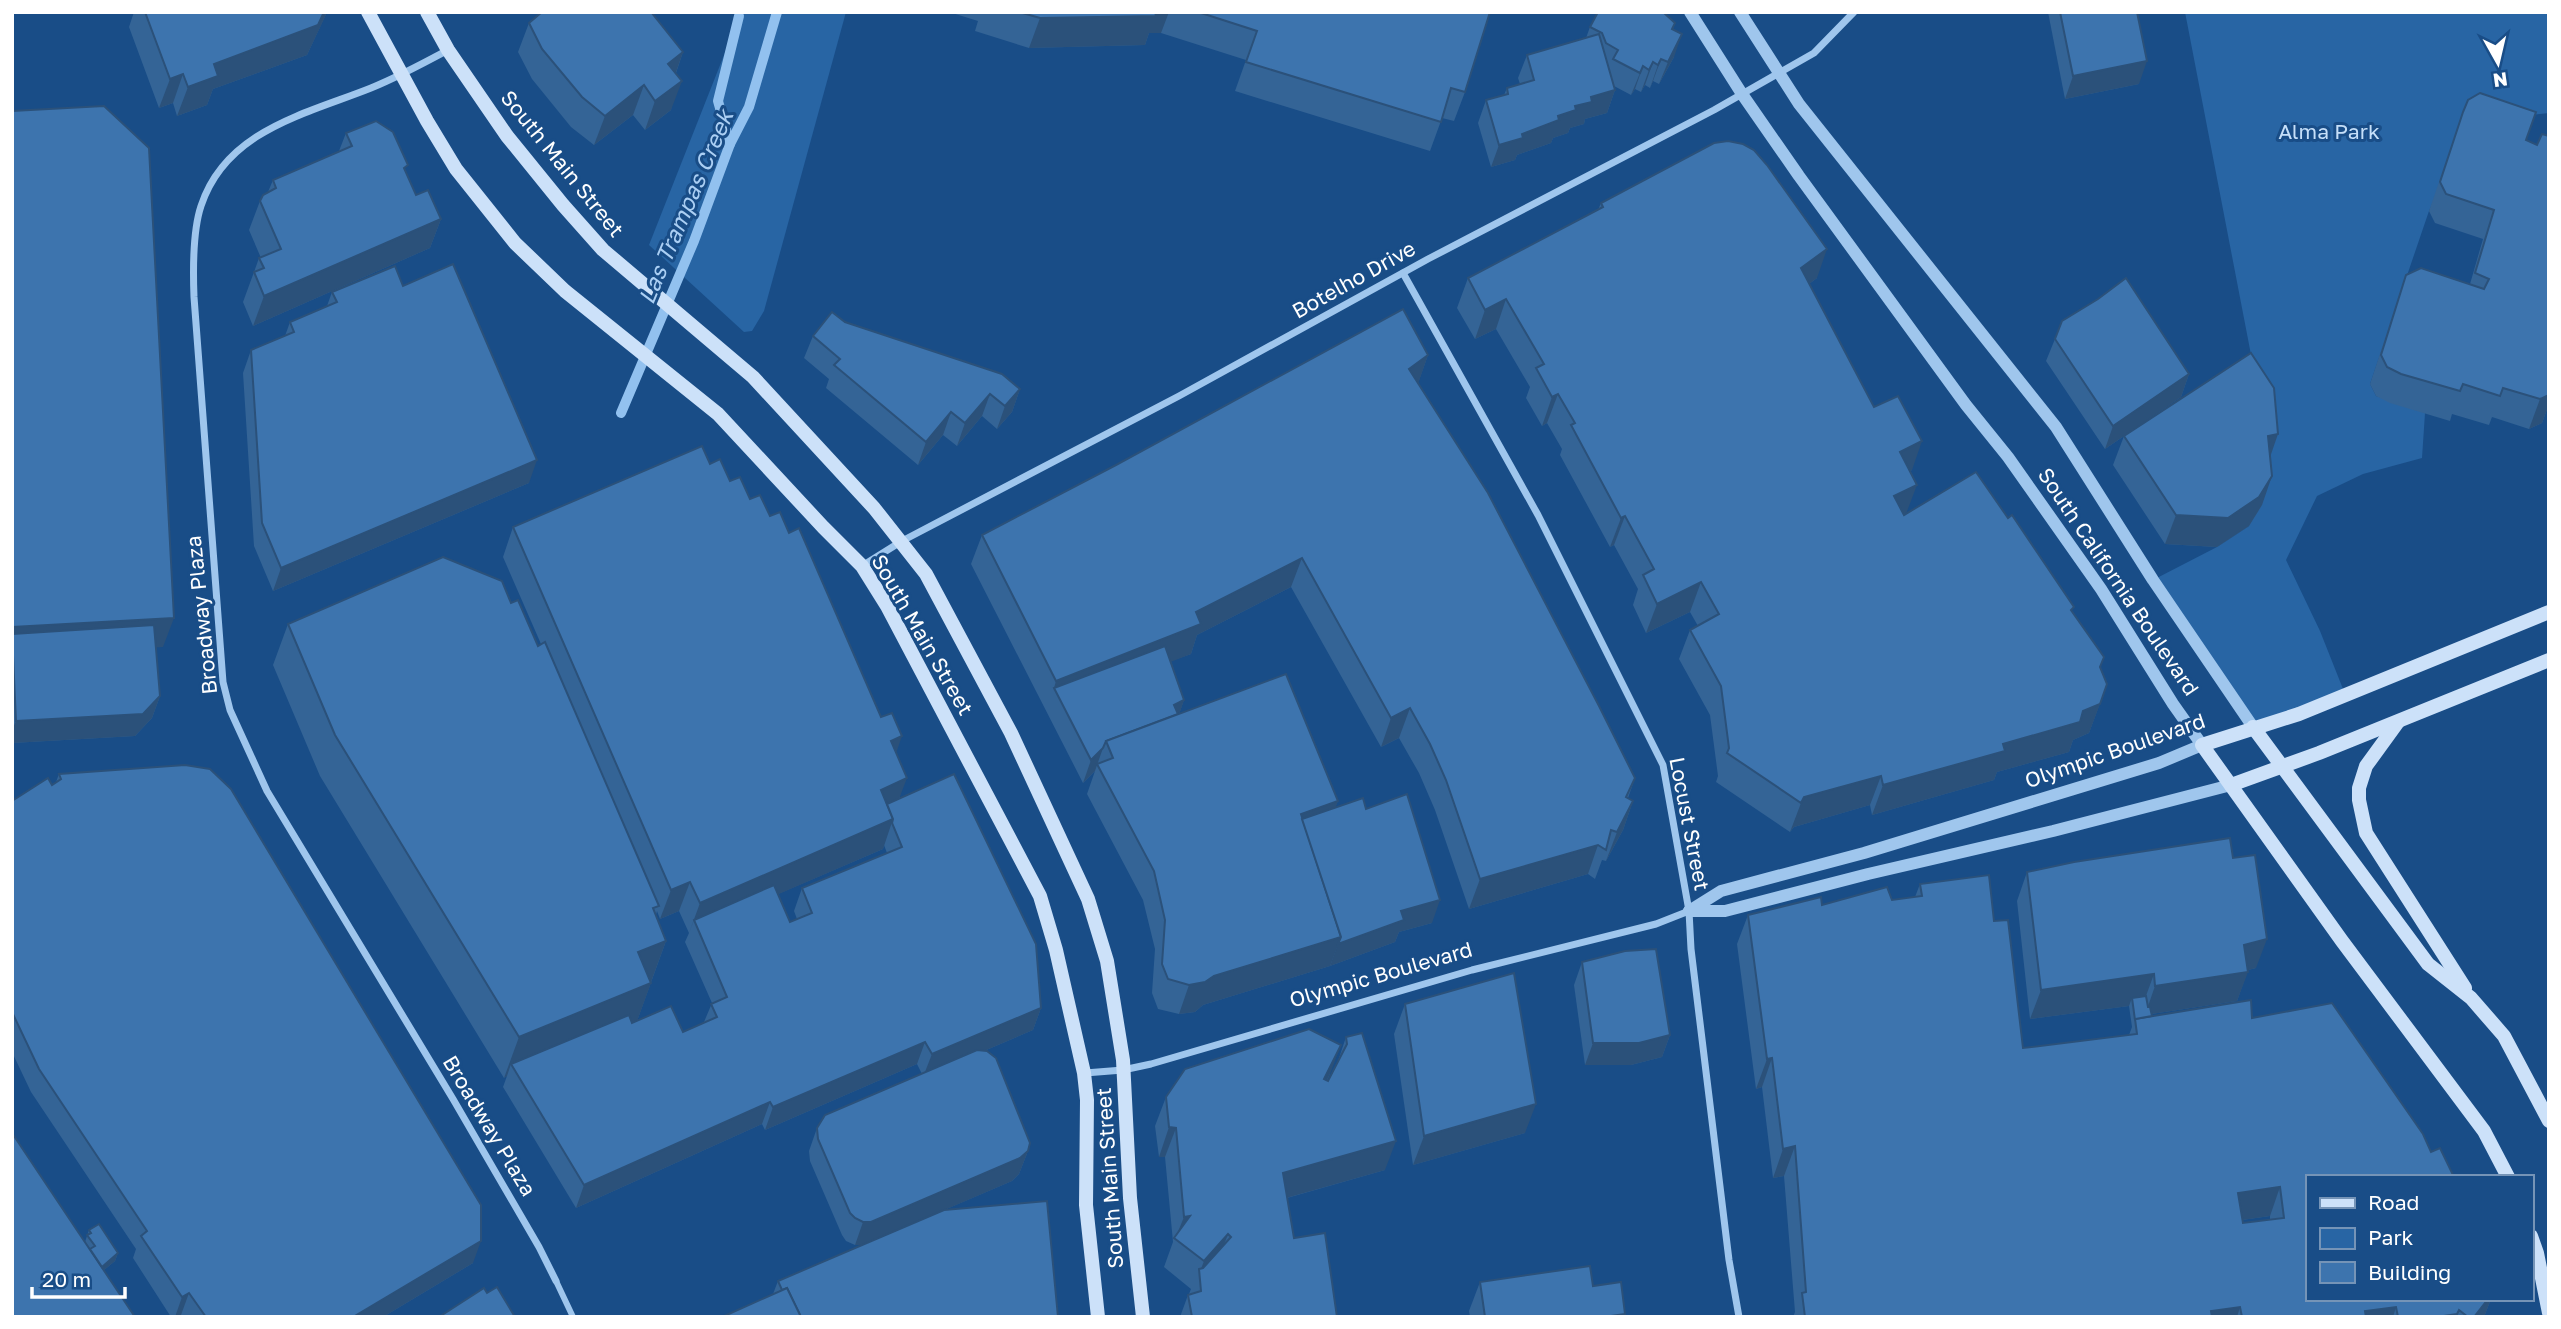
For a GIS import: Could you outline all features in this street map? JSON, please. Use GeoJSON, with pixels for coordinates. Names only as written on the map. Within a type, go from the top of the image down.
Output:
{"type":"FeatureCollection","features":[{"type":"Feature","properties":{"kind":"main road","name":"South Main Street"},"geometry":{"type":"LineString","coordinates":[[368,12],[456,169],[515,243],[565,291],[718,414],[862,566],[934,694],[1040,896],[1056,950],[1084,1073],[1087,1100],[1086,1205],[1098,1317]]}},
{"type":"Feature","properties":{"kind":"main road","name":"South Main Street"},"geometry":{"type":"LineString","coordinates":[[427,12],[448,50],[507,136],[562,205],[603,250],[753,377],[902,541],[926,574],[1011,733],[1088,899],[1107,961],[1120,1034],[1130,1198],[1143,1317]]}},
{"type":"Feature","properties":{"kind":"main road","name":"Olympic Boulevard"},"geometry":{"type":"LineString","coordinates":[[2202,745],[2299,713],[2549,612]]}},
{"type":"Feature","properties":{"kind":"main road","name":"Olympic Boulevard"},"geometry":{"type":"LineString","coordinates":[[2231,785],[2398,722],[2549,660]]}},
{"type":"Feature","properties":{"kind":"main road"},"geometry":{"type":"LineString","coordinates":[[2398,722],[2365,766],[2359,800],[2366,832],[2472,998]]}},
{"type":"Feature","properties":{"kind":"main road","name":"South California Boulevard"},"geometry":{"type":"LineString","coordinates":[[2253,727],[2428,964],[2472,998],[2504,1035],[2549,1121]]}},
{"type":"Feature","properties":{"kind":"main road","name":"South California Boulevard"},"geometry":{"type":"LineString","coordinates":[[2202,745],[2342,941],[2484,1131],[2507,1175]]}},
{"type":"Feature","properties":{"kind":"main road"},"geometry":{"type":"LineString","coordinates":[[2533,1242],[2549,1314]]}},
{"type":"Feature","properties":{"kind":"street","name":"South California Boulevard"},"geometry":{"type":"LineString","coordinates":[[1690,12],[1742,94],[1966,405],[2008,457],[2101,589],[2202,745]]}},
{"type":"Feature","properties":{"kind":"street","name":"South California Boulevard"},"geometry":{"type":"LineString","coordinates":[[1740,12],[1799,104],[2056,427],[2153,580],[2253,727]]}},
{"type":"Feature","properties":{"kind":"street","name":"Botelho Drive"},"geometry":{"type":"LineString","coordinates":[[862,566],[902,541],[1179,396],[1403,272],[1779,74],[1814,53],[1854,12]]}},
{"type":"Feature","properties":{"kind":"street","name":"Broadway Plaza"},"geometry":{"type":"LineString","coordinates":[[448,50],[402,75],[311,108],[260,132],[232,157],[213,180],[200,207],[193,269],[194,296],[223,682],[230,710],[267,791],[453,1099],[539,1247],[573,1317]]}},
{"type":"Feature","properties":{"kind":"street","name":"Locust Street"},"geometry":{"type":"LineString","coordinates":[[1403,272],[1538,515],[1663,765],[1689,911],[1691,949],[1729,1260],[1739,1317]]}},
{"type":"Feature","properties":{"kind":"street","name":"Olympic Boulevard"},"geometry":{"type":"LineString","coordinates":[[1084,1073],[1123,1070],[1152,1064],[1472,970],[1656,923],[1689,911],[1721,891],[1864,853],[2159,763],[2202,745]]}},
{"type":"Feature","properties":{"kind":"street","name":"Olympic Boulevard"},"geometry":{"type":"LineString","coordinates":[[1689,911],[1725,911],[2231,785]]}},
{"type":"Feature","properties":{"kind":"green space"},"geometry":{"type":"Polygon","coordinates":[[[741,12],[846,12],[764,311],[752,331],[744,332],[649,245],[741,12]]]}},
{"type":"Feature","properties":{"kind":"green space","name":"Alma Park"},"geometry":{"type":"Polygon","coordinates":[[[2185,12],[2549,12],[2549,113],[2469,122],[2429,211],[2370,384],[2376,396],[2425,413],[2422,458],[2363,474],[2317,496],[2286,560],[2320,631],[2345,694],[2253,727],[2153,580],[2217,547],[2249,526],[2263,417],[2185,12]]]}},
{"type":"Feature","properties":{"kind":"building"},"geometry":{"type":"Polygon","coordinates":[[[145,12],[324,12],[318,25],[214,64],[218,76],[188,87],[183,74],[170,79],[145,12]]]}},
{"type":"Feature","properties":{"kind":"building"},"geometry":{"type":"Polygon","coordinates":[[[542,12],[651,12],[683,52],[668,64],[682,81],[655,101],[644,85],[605,116],[582,97],[542,49],[529,23],[542,12]]]}},
{"type":"Feature","properties":{"kind":"building"},"geometry":{"type":"Polygon","coordinates":[[[1019,12],[1155,12],[1156,16],[1040,18],[1019,12]]]}},
{"type":"Feature","properties":{"kind":"building"},"geometry":{"type":"Polygon","coordinates":[[[1198,12],[1490,12],[1465,92],[1451,88],[1441,122],[1246,62],[1257,31],[1198,12]]]}},
{"type":"Feature","properties":{"kind":"building"},"geometry":{"type":"Polygon","coordinates":[[[1598,12],[1663,12],[1675,23],[1672,29],[1682,34],[1668,62],[1661,59],[1658,65],[1653,62],[1649,70],[1643,66],[1640,73],[1613,59],[1618,50],[1606,43],[1602,33],[1590,27],[1598,12]]]}},
{"type":"Feature","properties":{"kind":"building"},"geometry":{"type":"Polygon","coordinates":[[[2060,12],[2137,12],[2147,61],[2073,76],[2060,12]]]}},
{"type":"Feature","properties":{"kind":"building"},"geometry":{"type":"Polygon","coordinates":[[[1599,34],[1615,90],[1591,97],[1592,102],[1575,106],[1576,110],[1558,116],[1559,120],[1522,134],[1523,138],[1499,145],[1486,100],[1508,94],[1507,88],[1534,80],[1527,55],[1599,34]]]}},
{"type":"Feature","properties":{"kind":"building"},"geometry":{"type":"Polygon","coordinates":[[[2480,93],[2536,112],[2526,140],[2537,145],[2542,134],[2549,136],[2549,395],[2540,399],[2503,388],[2500,396],[2463,384],[2460,391],[2401,374],[2387,367],[2381,355],[2406,275],[2421,268],[2484,289],[2489,279],[2475,273],[2494,210],[2446,194],[2440,182],[2468,100],[2480,93]]]}},
{"type":"Feature","properties":{"kind":"building"},"geometry":{"type":"Polygon","coordinates":[[[104,106],[149,148],[174,618],[12,627],[12,111],[104,106]]]}},
{"type":"Feature","properties":{"kind":"building"},"geometry":{"type":"Polygon","coordinates":[[[376,121],[393,132],[408,165],[404,168],[416,195],[428,190],[441,219],[264,296],[254,272],[264,268],[259,258],[281,249],[260,201],[263,195],[276,188],[273,180],[352,146],[346,133],[376,121]]]}},
{"type":"Feature","properties":{"kind":"building"},"geometry":{"type":"Polygon","coordinates":[[[1728,141],[1754,150],[1827,249],[1801,268],[1874,407],[1898,396],[1922,441],[1900,452],[1917,485],[1894,496],[1904,515],[1976,472],[2008,518],[2012,515],[2074,607],[2071,610],[2104,657],[2100,667],[2107,684],[2100,704],[2083,711],[2080,722],[2003,744],[2005,751],[1883,785],[1881,776],[1804,797],[1801,803],[1727,753],[1729,748],[1721,686],[1690,630],[1719,614],[1701,582],[1657,604],[1643,575],[1654,569],[1625,516],[1621,518],[1571,425],[1575,423],[1558,394],[1552,397],[1536,368],[1544,364],[1506,299],[1485,310],[1468,278],[1603,207],[1601,203],[1714,143],[1728,141]]]}},
{"type":"Feature","properties":{"kind":"building"},"geometry":{"type":"Polygon","coordinates":[[[453,264],[537,460],[281,568],[262,523],[251,350],[294,332],[290,322],[337,302],[332,292],[395,266],[403,286],[453,264]]]}},
{"type":"Feature","properties":{"kind":"building"},"geometry":{"type":"Polygon","coordinates":[[[2126,278],[2189,374],[2113,426],[2055,339],[2062,321],[2126,278]]]}},
{"type":"Feature","properties":{"kind":"building"},"geometry":{"type":"Polygon","coordinates":[[[1403,309],[1428,355],[1409,369],[1488,493],[1635,778],[1626,797],[1633,801],[1617,832],[1611,830],[1606,850],[1598,845],[1480,879],[1446,780],[1430,744],[1410,708],[1391,718],[1302,558],[1196,612],[1201,624],[1056,681],[982,535],[1403,309]]]}},
{"type":"Feature","properties":{"kind":"building"},"geometry":{"type":"Polygon","coordinates":[[[832,312],[845,322],[1002,374],[1020,389],[1005,406],[990,394],[965,423],[951,412],[926,442],[834,365],[840,359],[813,336],[832,312]]]}},
{"type":"Feature","properties":{"kind":"building"},"geometry":{"type":"Polygon","coordinates":[[[2251,353],[2274,388],[2278,434],[2268,436],[2272,476],[2259,497],[2228,518],[2176,515],[2124,436],[2251,353]]]}},
{"type":"Feature","properties":{"kind":"building"},"geometry":{"type":"Polygon","coordinates":[[[702,446],[710,464],[720,459],[730,481],[740,477],[750,499],[760,495],[770,516],[780,512],[789,533],[799,528],[881,717],[892,713],[902,736],[891,741],[907,778],[881,790],[893,819],[700,903],[690,882],[671,890],[513,527],[702,446]]]}},
{"type":"Feature","properties":{"kind":"building"},"geometry":{"type":"Polygon","coordinates":[[[443,557],[502,581],[511,603],[518,600],[538,646],[545,642],[659,906],[653,908],[666,941],[638,952],[651,983],[519,1037],[335,735],[288,624],[443,557]]]}},
{"type":"Feature","properties":{"kind":"building"},"geometry":{"type":"Polygon","coordinates":[[[154,625],[160,696],[143,714],[16,721],[12,634],[154,625]]]}},
{"type":"Feature","properties":{"kind":"building"},"geometry":{"type":"Polygon","coordinates":[[[1165,646],[1184,700],[1174,705],[1178,714],[1106,741],[1091,760],[1054,688],[1165,646]]]}},
{"type":"Feature","properties":{"kind":"building"},"geometry":{"type":"Polygon","coordinates":[[[1286,674],[1338,801],[1301,814],[1341,937],[1214,976],[1205,982],[1189,985],[1168,979],[1162,964],[1165,920],[1154,871],[1097,764],[1113,758],[1106,741],[1286,674]]]}},
{"type":"Feature","properties":{"kind":"building"},"geometry":{"type":"Polygon","coordinates":[[[185,765],[210,769],[231,789],[481,1205],[481,1241],[353,1317],[206,1317],[189,1293],[182,1297],[141,1236],[147,1231],[39,1069],[12,1012],[12,801],[48,778],[52,785],[61,779],[59,774],[185,765]]]}},
{"type":"Feature","properties":{"kind":"building"},"geometry":{"type":"Polygon","coordinates":[[[954,774],[1036,944],[1041,1008],[932,1054],[925,1042],[773,1107],[770,1102],[584,1185],[511,1064],[629,1015],[632,1023],[671,1006],[683,1032],[717,1017],[711,1004],[727,997],[694,920],[774,885],[790,922],[812,913],[802,888],[902,847],[887,804],[954,774]]]}},
{"type":"Feature","properties":{"kind":"building"},"geometry":{"type":"Polygon","coordinates":[[[1407,794],[1440,900],[1401,911],[1404,920],[1338,944],[1341,937],[1302,819],[1363,798],[1366,809],[1407,794]]]}},
{"type":"Feature","properties":{"kind":"building"},"geometry":{"type":"Polygon","coordinates":[[[2230,838],[2233,858],[2255,855],[2267,939],[2244,945],[2248,972],[2155,986],[2154,974],[2041,990],[2027,872],[2230,838]]]}},
{"type":"Feature","properties":{"kind":"building"},"geometry":{"type":"Polygon","coordinates":[[[1989,875],[1994,921],[2008,920],[2023,1048],[2137,1034],[2135,1019],[2251,1000],[2252,1018],[2332,1003],[2423,1134],[2431,1152],[2440,1148],[2453,1175],[2306,1175],[2306,1301],[2486,1301],[2474,1317],[2468,1317],[2459,1310],[2457,1314],[2437,1317],[2398,1317],[2396,1307],[2365,1311],[2366,1317],[2242,1317],[2240,1307],[2211,1311],[2212,1317],[1805,1317],[1802,1293],[1806,1292],[1795,1146],[1783,1149],[1772,1058],[1767,1059],[1748,915],[1821,897],[1822,905],[1887,887],[1892,900],[1922,896],[1920,884],[1989,875]],[[2280,1187],[2238,1193],[2243,1223],[2284,1218],[2280,1187]]]}},
{"type":"Feature","properties":{"kind":"building"},"geometry":{"type":"Polygon","coordinates":[[[1656,949],[1670,1035],[1639,1043],[1593,1043],[1582,962],[1625,951],[1656,949]]]}},
{"type":"Feature","properties":{"kind":"building"},"geometry":{"type":"Polygon","coordinates":[[[1514,973],[1536,1104],[1424,1136],[1405,1004],[1514,973]]]}},
{"type":"Feature","properties":{"kind":"building"},"geometry":{"type":"Polygon","coordinates":[[[2146,996],[2152,1016],[2135,1020],[2132,998],[2146,996]]]}},
{"type":"Feature","properties":{"kind":"building"},"geometry":{"type":"Polygon","coordinates":[[[1309,1029],[1341,1045],[1324,1079],[1328,1081],[1347,1044],[1346,1037],[1362,1033],[1396,1141],[1283,1173],[1294,1238],[1325,1233],[1337,1317],[1192,1317],[1188,1295],[1201,1291],[1199,1269],[1203,1268],[1231,1237],[1228,1234],[1204,1261],[1174,1238],[1190,1216],[1184,1217],[1176,1128],[1169,1127],[1166,1097],[1185,1069],[1309,1029]]]}},
{"type":"Feature","properties":{"kind":"building"},"geometry":{"type":"Polygon","coordinates":[[[977,1050],[987,1051],[996,1058],[1030,1143],[1028,1151],[1020,1158],[871,1222],[855,1218],[850,1213],[818,1139],[817,1128],[825,1115],[977,1050]]]}},
{"type":"Feature","properties":{"kind":"building"},"geometry":{"type":"Polygon","coordinates":[[[12,1133],[135,1317],[12,1317],[12,1133]]]}},
{"type":"Feature","properties":{"kind":"building"},"geometry":{"type":"Polygon","coordinates":[[[1047,1201],[1058,1317],[801,1317],[787,1288],[782,1290],[778,1281],[944,1210],[1047,1201]]]}},
{"type":"Feature","properties":{"kind":"building"},"geometry":{"type":"Polygon","coordinates":[[[99,1224],[118,1253],[102,1267],[90,1249],[95,1246],[87,1235],[91,1233],[89,1230],[99,1224]]]}},
{"type":"Feature","properties":{"kind":"building"},"geometry":{"type":"Polygon","coordinates":[[[1590,1266],[1593,1286],[1621,1282],[1625,1314],[1604,1317],[1485,1317],[1480,1282],[1590,1266]]]}},
{"type":"Feature","properties":{"kind":"building"},"geometry":{"type":"Polygon","coordinates":[[[497,1287],[515,1317],[439,1317],[484,1288],[487,1293],[497,1287]]]}},
{"type":"Feature","properties":{"kind":"building"},"geometry":{"type":"Polygon","coordinates":[[[787,1288],[801,1317],[722,1317],[787,1288]]]}},
{"type":"Feature","properties":{"kind":"waterway","name":"Las Trampas Creek"},"geometry":{"type":"LineString","coordinates":[[621,413],[694,241],[730,144],[749,107],[777,12]]}},
{"type":"Feature","properties":{"kind":"waterway"},"geometry":{"type":"LineString","coordinates":[[730,144],[718,101],[739,16]]}}]}
